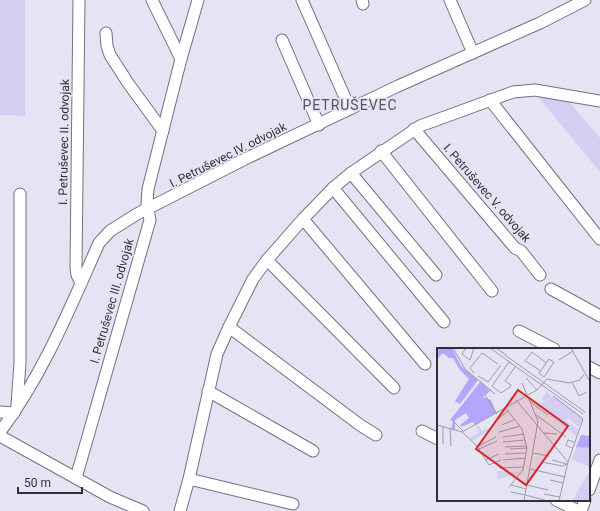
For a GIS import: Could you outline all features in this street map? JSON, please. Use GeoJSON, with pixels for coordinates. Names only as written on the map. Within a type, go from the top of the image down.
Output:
{"type":"FeatureCollection","features":[{"type":"Feature","properties":{"kind":"street","name":"I. Petruševec II. odvojak"},"geometry":{"type":"LineString","coordinates":[[79,0],[76,268],[77,275],[81,283]]}},
{"type":"Feature","properties":{"kind":"street"},"geometry":{"type":"LineString","coordinates":[[152,0],[181,59]]}},
{"type":"Feature","properties":{"kind":"street","name":"I. Petruševec III. odvojak"},"geometry":{"type":"LineString","coordinates":[[76,478],[150,220],[147,198],[148,189],[181,59],[198,0]]}},
{"type":"Feature","properties":{"kind":"street"},"geometry":{"type":"LineString","coordinates":[[302,0],[350,109]]}},
{"type":"Feature","properties":{"kind":"street"},"geometry":{"type":"LineString","coordinates":[[450,0],[473,53]]}},
{"type":"Feature","properties":{"kind":"street","name":"I. Petruševec IV. odvojak"},"geometry":{"type":"LineString","coordinates":[[148,210],[246,159],[350,109],[540,23],[585,0]]}},
{"type":"Feature","properties":{"kind":"street"},"geometry":{"type":"LineString","coordinates":[[106,33],[107,46],[112,59],[162,131]]}},
{"type":"Feature","properties":{"kind":"street"},"geometry":{"type":"LineString","coordinates":[[282,40],[319,125]]}},
{"type":"Feature","properties":{"kind":"street"},"geometry":{"type":"LineString","coordinates":[[180,511],[189,479],[208,391],[218,354],[229,327],[253,279],[267,260],[333,188],[381,151],[414,129],[513,92],[534,90],[600,101]]}},
{"type":"Feature","properties":{"kind":"street"},"geometry":{"type":"LineString","coordinates":[[490,100],[600,239]]}},
{"type":"Feature","properties":{"kind":"street","name":"I. Petruševec V. odvojak"},"geometry":{"type":"LineString","coordinates":[[414,129],[515,248],[521,251],[540,275]]}},
{"type":"Feature","properties":{"kind":"street"},"geometry":{"type":"LineString","coordinates":[[381,151],[492,291]]}},
{"type":"Feature","properties":{"kind":"street"},"geometry":{"type":"LineString","coordinates":[[351,173],[436,275]]}},
{"type":"Feature","properties":{"kind":"street"},"geometry":{"type":"LineString","coordinates":[[333,188],[444,322]]}},
{"type":"Feature","properties":{"kind":"street"},"geometry":{"type":"LineString","coordinates":[[16,410],[20,363],[20,194]]}},
{"type":"Feature","properties":{"kind":"street"},"geometry":{"type":"LineString","coordinates":[[0,432],[16,410],[41,367],[99,243],[110,232],[137,214],[148,210]]}},
{"type":"Feature","properties":{"kind":"street"},"geometry":{"type":"LineString","coordinates":[[303,219],[425,364]]}},
{"type":"Feature","properties":{"kind":"street"},"geometry":{"type":"LineString","coordinates":[[267,260],[394,388]]}},
{"type":"Feature","properties":{"kind":"street"},"geometry":{"type":"LineString","coordinates":[[552,289],[600,316]]}},
{"type":"Feature","properties":{"kind":"street"},"geometry":{"type":"LineString","coordinates":[[229,327],[360,425],[376,435]]}},
{"type":"Feature","properties":{"kind":"street"},"geometry":{"type":"LineString","coordinates":[[519,331],[552,348]]}},
{"type":"Feature","properties":{"kind":"street"},"geometry":{"type":"LineString","coordinates":[[20,363],[41,367]]}},
{"type":"Feature","properties":{"kind":"street"},"geometry":{"type":"LineString","coordinates":[[590,368],[600,373]]}},
{"type":"Feature","properties":{"kind":"street"},"geometry":{"type":"LineString","coordinates":[[208,391],[313,451]]}},
{"type":"Feature","properties":{"kind":"street"},"geometry":{"type":"LineString","coordinates":[[0,412],[16,410]]}},
{"type":"Feature","properties":{"kind":"street"},"geometry":{"type":"LineString","coordinates":[[422,431],[437,438]]}},
{"type":"Feature","properties":{"kind":"street"},"geometry":{"type":"LineString","coordinates":[[0,436],[110,497],[143,511]]}},
{"type":"Feature","properties":{"kind":"street"},"geometry":{"type":"LineString","coordinates":[[590,486],[600,460]]}},
{"type":"Feature","properties":{"kind":"street"},"geometry":{"type":"LineString","coordinates":[[189,479],[293,504]]}},
{"type":"Feature","properties":{"kind":"street"},"geometry":{"type":"LineString","coordinates":[[558,501],[578,511]]}},
{"type":"Feature","properties":{"kind":"street"},"geometry":{"type":"LineString","coordinates":[[581,511],[585,501]]}},
{"type":"Feature","properties":{"kind":"shaded area"},"geometry":{"type":"Polygon","coordinates":[[[0,0],[25,0],[25,116],[0,115],[0,0]]]}},
{"type":"Feature","properties":{"kind":"shaded area"},"geometry":{"type":"Polygon","coordinates":[[[535,93],[565,97],[600,138],[600,172],[535,93]]]}},
{"type":"Feature","properties":{"kind":"district","name":"PETRUŠEVEC"},"geometry":{"type":"Point","coordinates":[350,105]}}]}
